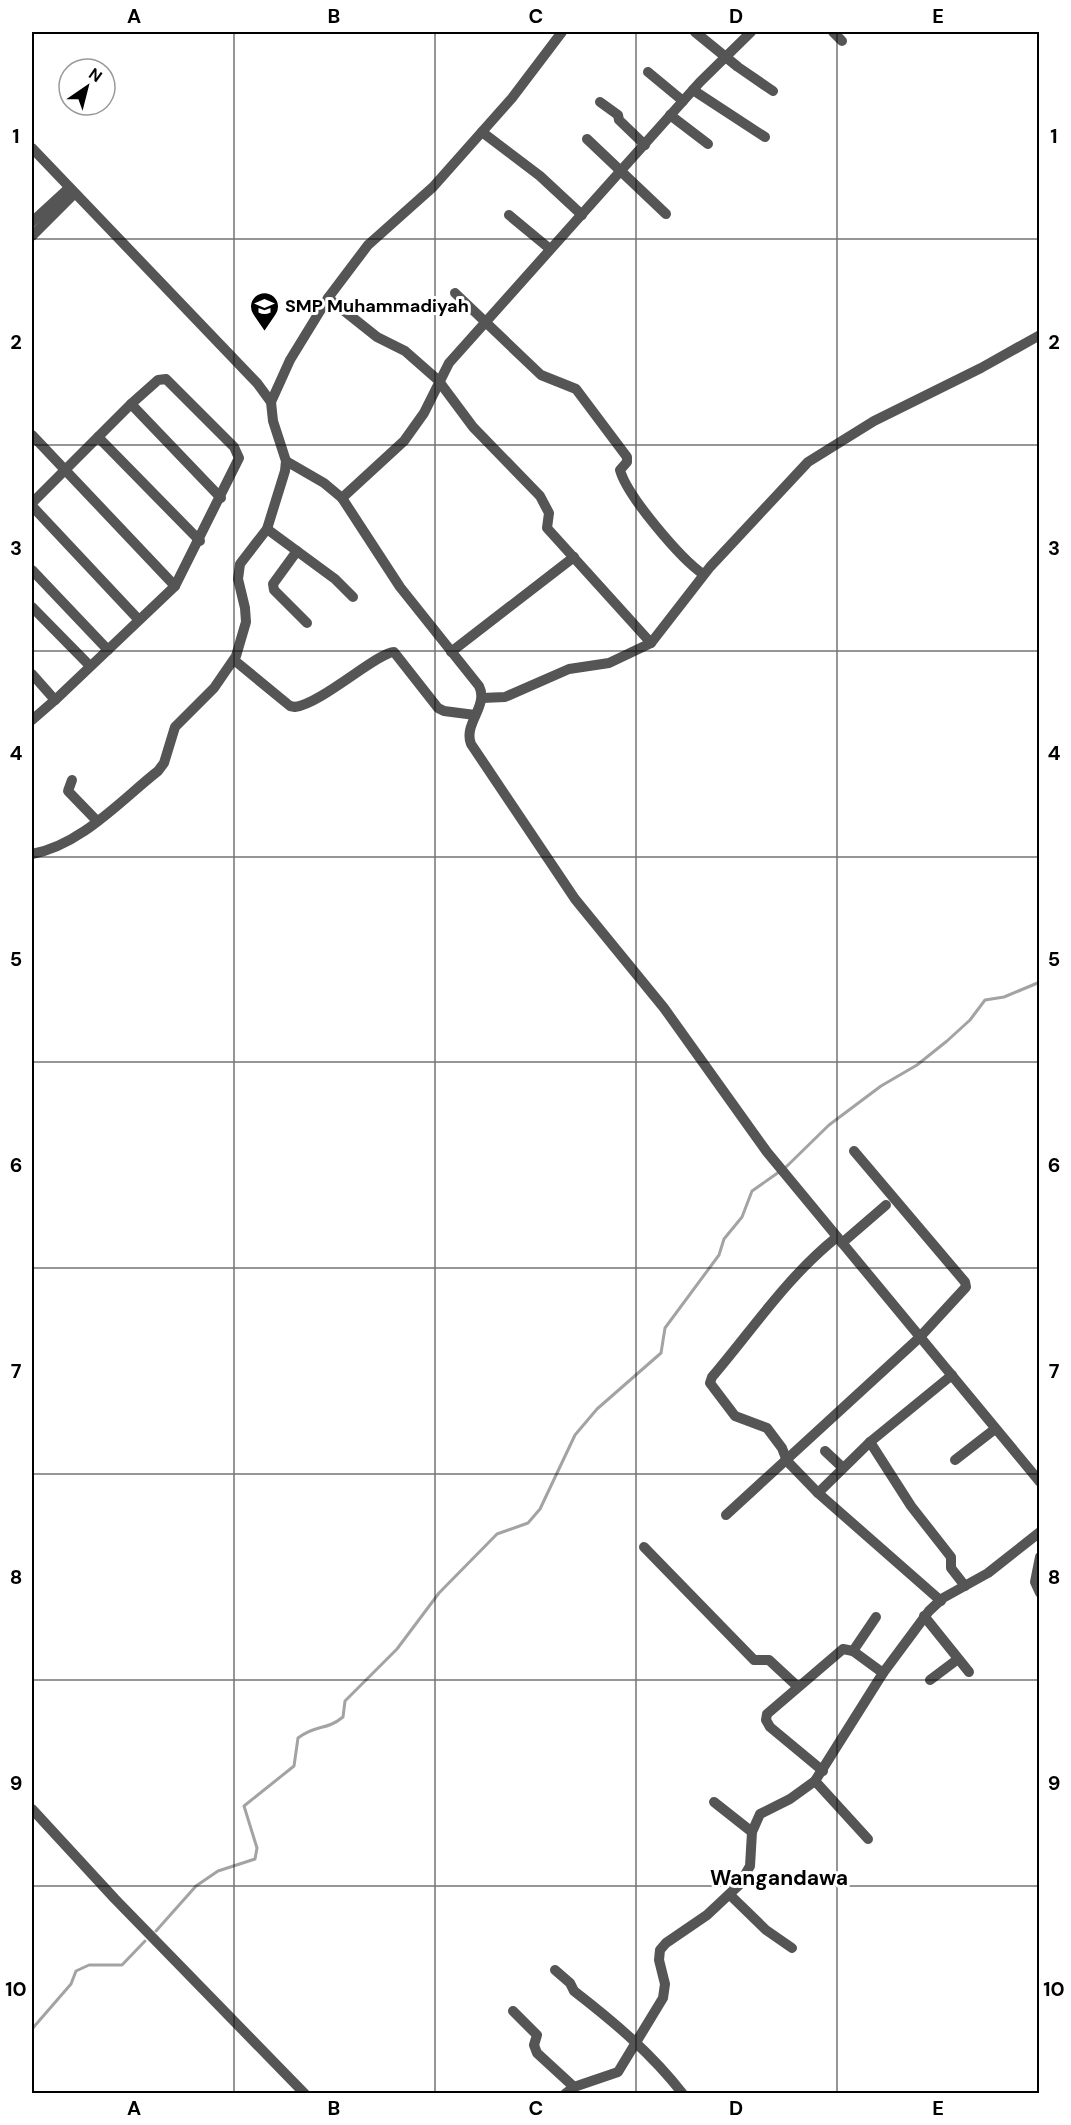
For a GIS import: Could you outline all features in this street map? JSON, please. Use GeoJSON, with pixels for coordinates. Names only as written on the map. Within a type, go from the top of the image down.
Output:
{"type":"FeatureCollection","features":[{"type":"Feature","properties":{"kind":"street"},"geometry":{"type":"LineString","coordinates":[[32,854],[62,845],[97,821],[158,771],[164,763],[175,727],[214,688],[234,660],[246,622],[238,579],[240,564],[267,529],[286,461],[273,421],[271,402],[290,360],[328,298],[368,245],[416,204],[482,132],[512,98],[562,32]]}},
{"type":"Feature","properties":{"kind":"street"},"geometry":{"type":"LineString","coordinates":[[696,32],[773,91]]}},
{"type":"Feature","properties":{"kind":"street"},"geometry":{"type":"LineString","coordinates":[[342,498],[404,441],[424,413],[438,380],[449,363],[670,115],[751,32]]}},
{"type":"Feature","properties":{"kind":"street"},"geometry":{"type":"LineString","coordinates":[[833,32],[842,40]]}},
{"type":"Feature","properties":{"kind":"street"},"geometry":{"type":"LineString","coordinates":[[648,72],[683,101]]}},
{"type":"Feature","properties":{"kind":"street"},"geometry":{"type":"LineString","coordinates":[[693,90],[765,137]]}},
{"type":"Feature","properties":{"kind":"street"},"geometry":{"type":"LineString","coordinates":[[600,102],[618,115],[620,120],[645,145]]}},
{"type":"Feature","properties":{"kind":"street"},"geometry":{"type":"LineString","coordinates":[[670,115],[708,144]]}},
{"type":"Feature","properties":{"kind":"street"},"geometry":{"type":"LineString","coordinates":[[482,132],[540,176],[582,215]]}},
{"type":"Feature","properties":{"kind":"street"},"geometry":{"type":"LineString","coordinates":[[587,139],[666,214]]}},
{"type":"Feature","properties":{"kind":"street"},"geometry":{"type":"LineString","coordinates":[[32,148],[257,383],[271,402]]}},
{"type":"Feature","properties":{"kind":"street"},"geometry":{"type":"LineString","coordinates":[[32,222],[71,191]]}},
{"type":"Feature","properties":{"kind":"street"},"geometry":{"type":"LineString","coordinates":[[32,236],[71,191]]}},
{"type":"Feature","properties":{"kind":"street"},"geometry":{"type":"LineString","coordinates":[[509,215],[550,249]]}},
{"type":"Feature","properties":{"kind":"street"},"geometry":{"type":"LineString","coordinates":[[455,293],[541,375],[566,384],[579,393],[627,457],[627,462],[620,470],[625,483],[663,532],[704,574]]}},
{"type":"Feature","properties":{"kind":"street"},"geometry":{"type":"LineString","coordinates":[[328,298],[377,337],[405,351],[438,380],[473,427],[540,496],[549,513],[547,528],[651,643]]}},
{"type":"Feature","properties":{"kind":"street"},"geometry":{"type":"LineString","coordinates":[[482,698],[505,697],[569,669],[609,663],[651,643],[704,574],[808,462],[874,422],[981,368],[1040,334]]}},
{"type":"Feature","properties":{"kind":"street"},"geometry":{"type":"LineString","coordinates":[[32,720],[175,586],[238,463],[238,453],[234,447],[166,379],[158,380],[131,404],[32,504],[138,619]]}},
{"type":"Feature","properties":{"kind":"street"},"geometry":{"type":"LineString","coordinates":[[131,404],[221,498]]}},
{"type":"Feature","properties":{"kind":"street"},"geometry":{"type":"LineString","coordinates":[[32,435],[175,586]]}},
{"type":"Feature","properties":{"kind":"street"},"geometry":{"type":"LineString","coordinates":[[98,437],[200,541]]}},
{"type":"Feature","properties":{"kind":"street"},"geometry":{"type":"LineString","coordinates":[[286,461],[324,483],[342,498],[400,587],[479,686],[482,698],[469,735],[471,744],[575,899],[669,1016],[761,1144],[1040,1482]]}},
{"type":"Feature","properties":{"kind":"street"},"geometry":{"type":"LineString","coordinates":[[267,529],[335,579],[353,597]]}},
{"type":"Feature","properties":{"kind":"street"},"geometry":{"type":"LineString","coordinates":[[297,551],[273,584],[274,590],[307,623]]}},
{"type":"Feature","properties":{"kind":"street"},"geometry":{"type":"LineString","coordinates":[[451,652],[574,557]]}},
{"type":"Feature","properties":{"kind":"street"},"geometry":{"type":"LineString","coordinates":[[32,570],[108,650]]}},
{"type":"Feature","properties":{"kind":"street"},"geometry":{"type":"LineString","coordinates":[[32,607],[90,666]]}},
{"type":"Feature","properties":{"kind":"street"},"geometry":{"type":"LineString","coordinates":[[234,660],[295,707],[360,673],[388,652],[394,652],[438,708],[444,711],[476,715]]}},
{"type":"Feature","properties":{"kind":"street"},"geometry":{"type":"LineString","coordinates":[[32,674],[55,700]]}},
{"type":"Feature","properties":{"kind":"street"},"geometry":{"type":"LineString","coordinates":[[72,780],[68,791],[97,821]]}},
{"type":"Feature","properties":{"kind":"street"},"geometry":{"type":"LineString","coordinates":[[726,1515],[919,1338],[966,1288],[966,1284],[854,1151]]}},
{"type":"Feature","properties":{"kind":"street"},"geometry":{"type":"LineString","coordinates":[[886,1205],[794,1276],[710,1380],[735,1416],[771,1431],[787,1461],[818,1493],[941,1600]]}},
{"type":"Feature","properties":{"kind":"street"},"geometry":{"type":"LineString","coordinates":[[818,1493],[870,1442],[952,1375]]}},
{"type":"Feature","properties":{"kind":"street"},"geometry":{"type":"LineString","coordinates":[[955,1460],[995,1428]]}},
{"type":"Feature","properties":{"kind":"street"},"geometry":{"type":"LineString","coordinates":[[870,1442],[921,1521],[951,1557],[951,1568],[965,1586]]}},
{"type":"Feature","properties":{"kind":"street"},"geometry":{"type":"LineString","coordinates":[[825,1451],[842,1467]]}},
{"type":"Feature","properties":{"kind":"street"},"geometry":{"type":"LineString","coordinates":[[513,2011],[537,2035],[534,2045],[537,2053],[570,2090],[615,2074],[660,2005],[664,1994],[659,1959],[662,1947],[729,1895],[750,1866],[753,1832],[763,1812],[790,1799],[815,1781],[883,1673],[924,1616],[941,1600],[994,1569],[1040,1532]]}},
{"type":"Feature","properties":{"kind":"street"},"geometry":{"type":"LineString","coordinates":[[644,1547],[754,1660],[768,1660],[797,1686]]}},
{"type":"Feature","properties":{"kind":"street"},"geometry":{"type":"LineString","coordinates":[[1040,1557],[1035,1582],[1040,1593]]}},
{"type":"Feature","properties":{"kind":"street"},"geometry":{"type":"LineString","coordinates":[[924,1616],[969,1672]]}},
{"type":"Feature","properties":{"kind":"street"},"geometry":{"type":"LineString","coordinates":[[854,1651],[876,1617]]}},
{"type":"Feature","properties":{"kind":"street"},"geometry":{"type":"LineString","coordinates":[[823,1771],[767,1723],[767,1714],[837,1651],[843,1649],[854,1651],[883,1673]]}},
{"type":"Feature","properties":{"kind":"street"},"geometry":{"type":"LineString","coordinates":[[930,1680],[958,1659]]}},
{"type":"Feature","properties":{"kind":"street"},"geometry":{"type":"LineString","coordinates":[[815,1781],[868,1839]]}},
{"type":"Feature","properties":{"kind":"street"},"geometry":{"type":"LineString","coordinates":[[714,1802],[753,1832]]}},
{"type":"Feature","properties":{"kind":"street"},"geometry":{"type":"LineString","coordinates":[[32,1809],[115,1899],[305,2094]]}},
{"type":"Feature","properties":{"kind":"street"},"geometry":{"type":"LineString","coordinates":[[729,1895],[766,1930],[792,1948]]}},
{"type":"Feature","properties":{"kind":"street"},"geometry":{"type":"LineString","coordinates":[[555,1970],[570,1983],[574,1991],[637,2041],[683,2094]]}},
{"type":"Feature","properties":{"kind":"waterway"},"geometry":{"type":"LineString","coordinates":[[786,1167],[829,1125],[881,1086],[917,1065],[947,1041],[970,1020],[985,1000],[1004,997],[1040,982]]}},
{"type":"Feature","properties":{"kind":"waterway"},"geometry":{"type":"LineString","coordinates":[[156,1931],[196,1886],[218,1871],[255,1859],[257,1848],[244,1806],[294,1766],[298,1738],[343,1717],[345,1701],[397,1649],[439,1593],[497,1534],[528,1523],[540,1509],[575,1435],[597,1409],[661,1353],[665,1328],[719,1255],[724,1239],[742,1217],[752,1191],[779,1172]]}},
{"type":"Feature","properties":{"kind":"waterway"},"geometry":{"type":"LineString","coordinates":[[32,2029],[71,1984],[76,1971],[89,1965],[122,1965],[145,1941]]}},
{"type":"Feature","properties":{"kind":"place","name":"SMP Muhammadiyah"},"geometry":{"type":"Point","coordinates":[264,332]}},
{"type":"Feature","properties":{"kind":"district","name":"Wangandawa"},"geometry":{"type":"Point","coordinates":[779,1878]}}]}
